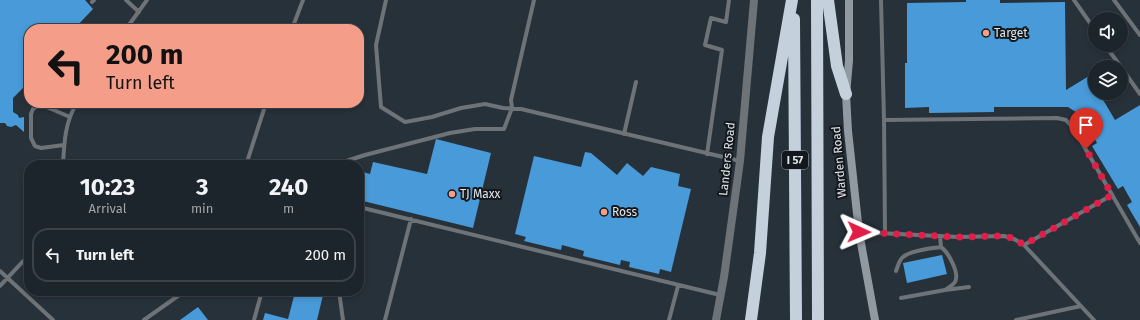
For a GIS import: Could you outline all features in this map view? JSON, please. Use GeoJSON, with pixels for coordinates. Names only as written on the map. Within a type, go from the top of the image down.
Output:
{"type":"FeatureCollection","features":[{"type":"Feature","properties":{"kind":"highway"},"geometry":{"type":"LineString","coordinates":[[751,320],[760,253],[768,137],[793,0]]}},
{"type":"Feature","properties":{"kind":"highway","name":"I 57"},"geometry":{"type":"LineString","coordinates":[[793,0],[796,320]]}},
{"type":"Feature","properties":{"kind":"highway","name":"I 57"},"geometry":{"type":"LineString","coordinates":[[817,0],[818,320]]}},
{"type":"Feature","properties":{"kind":"highway"},"geometry":{"type":"LineString","coordinates":[[828,0],[837,66],[846,94]]}},
{"type":"Feature","properties":{"kind":"street","name":"Landers Road"},"geometry":{"type":"LineString","coordinates":[[716,320],[721,296],[740,161],[754,0]]}},
{"type":"Feature","properties":{"kind":"street","name":"Warden Road"},"geometry":{"type":"LineString","coordinates":[[849,0],[849,61],[846,94],[851,162],[859,232],[875,320]]}},
{"type":"Feature","properties":{"kind":"lane"},"geometry":{"type":"LineString","coordinates":[[126,0],[139,12]]}},
{"type":"Feature","properties":{"kind":"lane"},"geometry":{"type":"LineString","coordinates":[[130,24],[148,0]]}},
{"type":"Feature","properties":{"kind":"lane"},"geometry":{"type":"LineString","coordinates":[[294,24],[303,0]]}},
{"type":"Feature","properties":{"kind":"lane"},"geometry":{"type":"LineString","coordinates":[[386,0],[376,45],[381,107],[406,122],[432,117],[461,108],[485,104],[503,108],[512,108],[740,161]]}},
{"type":"Feature","properties":{"kind":"lane"},"geometry":{"type":"LineString","coordinates":[[350,160],[450,133],[475,128],[504,129],[512,108],[511,100],[534,0]]}},
{"type":"Feature","properties":{"kind":"lane"},"geometry":{"type":"LineString","coordinates":[[707,154],[722,50],[705,44],[711,18],[726,22],[729,0]]}},
{"type":"Feature","properties":{"kind":"lane"},"geometry":{"type":"LineString","coordinates":[[881,0],[885,233]]}},
{"type":"Feature","properties":{"kind":"lane"},"geometry":{"type":"LineString","coordinates":[[1074,0],[1088,20]]}},
{"type":"Feature","properties":{"kind":"lane"},"geometry":{"type":"LineString","coordinates":[[1114,0],[1140,35]]}},
{"type":"Feature","properties":{"kind":"lane"},"geometry":{"type":"LineString","coordinates":[[1128,77],[1140,94]]}},
{"type":"Feature","properties":{"kind":"lane"},"geometry":{"type":"LineString","coordinates":[[624,134],[636,82]]}},
{"type":"Feature","properties":{"kind":"lane"},"geometry":{"type":"LineString","coordinates":[[35,108],[31,114],[31,138],[35,146],[42,148],[64,145]]}},
{"type":"Feature","properties":{"kind":"lane"},"geometry":{"type":"LineString","coordinates":[[49,108],[70,117]]}},
{"type":"Feature","properties":{"kind":"lane"},"geometry":{"type":"LineString","coordinates":[[63,160],[64,145],[70,117],[74,108]]}},
{"type":"Feature","properties":{"kind":"lane"},"geometry":{"type":"LineString","coordinates":[[248,160],[264,108]]}},
{"type":"Feature","properties":{"kind":"lane"},"geometry":{"type":"LineString","coordinates":[[884,120],[1057,118],[1066,120],[1074,129],[1140,243]]}},
{"type":"Feature","properties":{"kind":"lane"},"geometry":{"type":"LineString","coordinates":[[1024,245],[1112,195]]}},
{"type":"Feature","properties":{"kind":"lane"},"geometry":{"type":"LineString","coordinates":[[364,208],[721,296]]}},
{"type":"Feature","properties":{"kind":"lane"},"geometry":{"type":"LineString","coordinates":[[385,320],[411,219]]}},
{"type":"Feature","properties":{"kind":"lane"},"geometry":{"type":"LineString","coordinates":[[859,232],[940,236],[1004,236],[1014,238],[1024,245],[1094,320]]}},
{"type":"Feature","properties":{"kind":"lane"},"geometry":{"type":"LineString","coordinates":[[940,236],[941,247]]}},
{"type":"Feature","properties":{"kind":"lane"},"geometry":{"type":"LineString","coordinates":[[896,271],[904,256],[910,253],[941,247],[946,250],[950,257],[956,276],[955,281],[945,290]]}},
{"type":"Feature","properties":{"kind":"lane"},"geometry":{"type":"LineString","coordinates":[[0,286],[24,260]]}},
{"type":"Feature","properties":{"kind":"lane"},"geometry":{"type":"LineString","coordinates":[[0,272],[24,294]]}},
{"type":"Feature","properties":{"kind":"lane"},"geometry":{"type":"LineString","coordinates":[[669,320],[678,286]]}},
{"type":"Feature","properties":{"kind":"lane"},"geometry":{"type":"LineString","coordinates":[[901,298],[945,290],[969,288]]}},
{"type":"Feature","properties":{"kind":"lane"},"geometry":{"type":"LineString","coordinates":[[26,296],[52,320]]}},
{"type":"Feature","properties":{"kind":"lane"},"geometry":{"type":"LineString","coordinates":[[144,320],[178,296]]}},
{"type":"Feature","properties":{"kind":"lane"},"geometry":{"type":"LineString","coordinates":[[254,320],[261,296]]}},
{"type":"Feature","properties":{"kind":"lane"},"geometry":{"type":"LineString","coordinates":[[340,296],[343,320]]}},
{"type":"Feature","properties":{"kind":"lane"},"geometry":{"type":"LineString","coordinates":[[1016,320],[1081,306]]}},
{"type":"Feature","properties":{"kind":"building"},"geometry":{"type":"Polygon","coordinates":[[[0,0],[85,0],[93,9],[79,24],[24,24],[24,87],[13,98],[13,112],[18,115],[19,118],[24,117],[24,132],[16,125],[11,127],[7,126],[5,123],[0,123],[0,0]]]}},
{"type":"Feature","properties":{"kind":"building","name":"Target"},"geometry":{"type":"Polygon","coordinates":[[[966,0],[1000,0],[1000,3],[1065,2],[1066,90],[1088,77],[1088,100],[1103,100],[1115,120],[1140,105],[1140,227],[1127,205],[1132,202],[1123,186],[1118,189],[1092,146],[1097,143],[1082,116],[1068,107],[994,107],[994,112],[929,113],[929,107],[905,108],[907,3],[966,2],[966,0]]]}},
{"type":"Feature","properties":{"kind":"building","name":"TJ Maxx"},"geometry":{"type":"Polygon","coordinates":[[[436,139],[491,153],[473,228],[364,201],[364,172],[370,174],[373,162],[427,174],[436,139]]]}},
{"type":"Feature","properties":{"kind":"building"},"geometry":{"type":"Polygon","coordinates":[[[585,152],[591,153],[617,175],[627,163],[643,176],[651,167],[680,174],[678,186],[691,189],[671,272],[660,269],[659,274],[629,267],[630,262],[621,260],[620,265],[583,256],[584,251],[562,245],[561,250],[524,241],[526,237],[515,234],[534,156],[581,167],[585,152]]]}},
{"type":"Feature","properties":{"kind":"building"},"geometry":{"type":"Polygon","coordinates":[[[942,255],[947,274],[907,283],[903,263],[942,255]]]}},
{"type":"Feature","properties":{"kind":"building"},"geometry":{"type":"Polygon","coordinates":[[[294,296],[323,296],[317,320],[263,320],[265,313],[288,319],[294,296]]]}},
{"type":"Feature","properties":{"kind":"building"},"geometry":{"type":"Polygon","coordinates":[[[198,307],[208,320],[180,320],[198,307]]]}},
{"type":"Feature","properties":{"kind":"place","name":"Target"},"geometry":{"type":"Point","coordinates":[986,33]}},
{"type":"Feature","properties":{"kind":"place","name":"TJ Maxx"},"geometry":{"type":"Point","coordinates":[452,194]}},
{"type":"Feature","properties":{"kind":"place","name":"Ross"},"geometry":{"type":"Point","coordinates":[604,212]}},
{"type":"Feature","properties":{"kind":"route"},"geometry":{"type":"LineString","coordinates":[[859,232],[958,237],[1004,236],[1014,238],[1024,245],[1112,195],[1086,149]]}}]}
